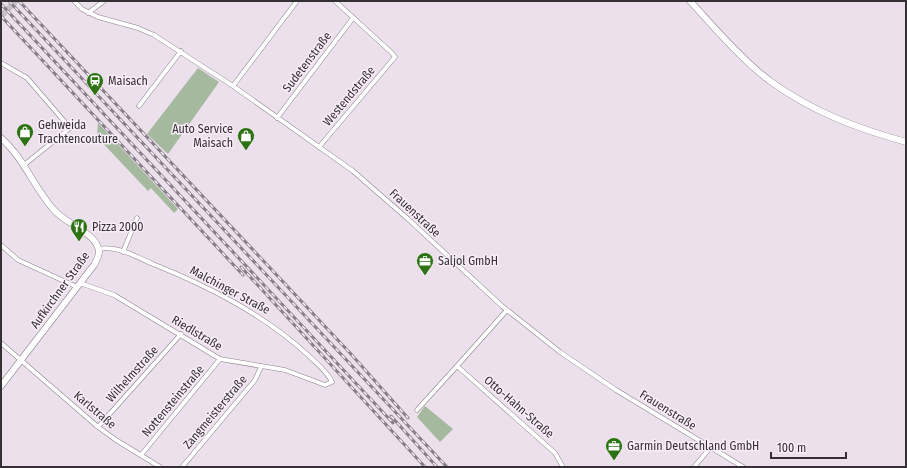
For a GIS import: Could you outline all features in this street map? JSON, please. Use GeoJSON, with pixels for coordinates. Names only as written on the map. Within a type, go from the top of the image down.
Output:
{"type":"FeatureCollection","features":[{"type":"Feature","properties":{"kind":"street","name":"Frauenstraße"},"geometry":{"type":"LineString","coordinates":[[74,1],[88,13],[109,21],[138,28],[154,35],[233,86],[344,164],[377,191],[507,310],[566,356],[616,390],[743,467]]}},
{"type":"Feature","properties":{"kind":"street"},"geometry":{"type":"LineString","coordinates":[[88,13],[104,1]]}},
{"type":"Feature","properties":{"kind":"street"},"geometry":{"type":"LineString","coordinates":[[233,86],[297,1]]}},
{"type":"Feature","properties":{"kind":"street"},"geometry":{"type":"LineString","coordinates":[[334,1],[353,18]]}},
{"type":"Feature","properties":{"kind":"street"},"geometry":{"type":"LineString","coordinates":[[690,1],[750,63],[769,80],[791,95],[841,122],[906,142]]}},
{"type":"Feature","properties":{"kind":"street","name":"Westendstraße"},"geometry":{"type":"LineString","coordinates":[[319,147],[395,57],[353,18]]}},
{"type":"Feature","properties":{"kind":"street","name":"Sudetenstraße"},"geometry":{"type":"LineString","coordinates":[[277,118],[353,18]]}},
{"type":"Feature","properties":{"kind":"street"},"geometry":{"type":"LineString","coordinates":[[140,106],[180,51]]}},
{"type":"Feature","properties":{"kind":"street"},"geometry":{"type":"LineString","coordinates":[[1,63],[27,78],[70,128],[24,165]]}},
{"type":"Feature","properties":{"kind":"street","name":"Aufkirchner Straße"},"geometry":{"type":"LineString","coordinates":[[1,138],[10,146],[24,165],[52,209],[69,224],[92,239],[99,249],[98,260],[22,361],[1,386]]}},
{"type":"Feature","properties":{"kind":"street"},"geometry":{"type":"LineString","coordinates":[[123,252],[137,218]]}},
{"type":"Feature","properties":{"kind":"street","name":"Riedlstraße"},"geometry":{"type":"LineString","coordinates":[[1,245],[18,260],[78,285],[114,295],[181,334],[220,359],[285,370],[325,385],[332,382]]}},
{"type":"Feature","properties":{"kind":"street","name":"Malchinger Straße"},"geometry":{"type":"LineString","coordinates":[[99,249],[110,246],[182,276],[234,302],[272,324],[295,342],[328,373],[332,382]]}},
{"type":"Feature","properties":{"kind":"street"},"geometry":{"type":"LineString","coordinates":[[417,410],[507,310]]}},
{"type":"Feature","properties":{"kind":"street","name":"Wilhelmstraße"},"geometry":{"type":"LineString","coordinates":[[98,427],[181,334]]}},
{"type":"Feature","properties":{"kind":"street","name":"Karlstraße"},"geometry":{"type":"LineString","coordinates":[[1,343],[98,427],[160,467]]}},
{"type":"Feature","properties":{"kind":"street","name":"Nottensteinstraße"},"geometry":{"type":"LineString","coordinates":[[141,455],[220,359]]}},
{"type":"Feature","properties":{"kind":"street","name":"Otto-Hahn-Straße"},"geometry":{"type":"LineString","coordinates":[[457,366],[555,453],[563,467]]}},
{"type":"Feature","properties":{"kind":"street","name":"Zangmeisterstraße"},"geometry":{"type":"LineString","coordinates":[[182,467],[255,380],[261,367]]}},
{"type":"Feature","properties":{"kind":"street"},"geometry":{"type":"LineString","coordinates":[[694,467],[710,448]]}},
{"type":"Feature","properties":{"kind":"green space"},"geometry":{"type":"Polygon","coordinates":[[[198,68],[219,82],[168,154],[147,134],[198,68]]]}},
{"type":"Feature","properties":{"kind":"green space"},"geometry":{"type":"Polygon","coordinates":[[[98,123],[178,209],[174,213],[151,188],[148,191],[97,137],[98,123]]]}},
{"type":"Feature","properties":{"kind":"green space"},"geometry":{"type":"Polygon","coordinates":[[[425,406],[453,429],[440,442],[417,417],[425,406]]]}},
{"type":"Feature","properties":{"kind":"tunnel"},"geometry":{"type":"LineString","coordinates":[[1,16],[16,1]]}},
{"type":"Feature","properties":{"kind":"railway"},"geometry":{"type":"LineString","coordinates":[[9,1],[447,467]]}},
{"type":"Feature","properties":{"kind":"railway"},"geometry":{"type":"LineString","coordinates":[[19,1],[350,353],[408,418]]}},
{"type":"Feature","properties":{"kind":"railway"},"geometry":{"type":"LineString","coordinates":[[1,4],[393,423]]}},
{"type":"Feature","properties":{"kind":"railway"},"geometry":{"type":"LineString","coordinates":[[1,16],[243,275]]}},
{"type":"Feature","properties":{"kind":"railway"},"geometry":{"type":"LineString","coordinates":[[241,267],[425,467]]}},
{"type":"Feature","properties":{"kind":"railway"},"geometry":{"type":"LineString","coordinates":[[391,416],[437,467]]}},
{"type":"Feature","properties":{"kind":"place","name":"Maisach"},"geometry":{"type":"Point","coordinates":[95,96]}},
{"type":"Feature","properties":{"kind":"place","name":"Gehweida Trachtencouture"},"geometry":{"type":"Point","coordinates":[25,147]}},
{"type":"Feature","properties":{"kind":"place","name":"Auto Service Maisach"},"geometry":{"type":"Point","coordinates":[246,151]}},
{"type":"Feature","properties":{"kind":"place","name":"Pizza 2000"},"geometry":{"type":"Point","coordinates":[79,242]}},
{"type":"Feature","properties":{"kind":"place","name":"Saljol GmbH"},"geometry":{"type":"Point","coordinates":[425,276]}},
{"type":"Feature","properties":{"kind":"place","name":"Garmin Deutschland GmbH"},"geometry":{"type":"Point","coordinates":[614,461]}}]}
